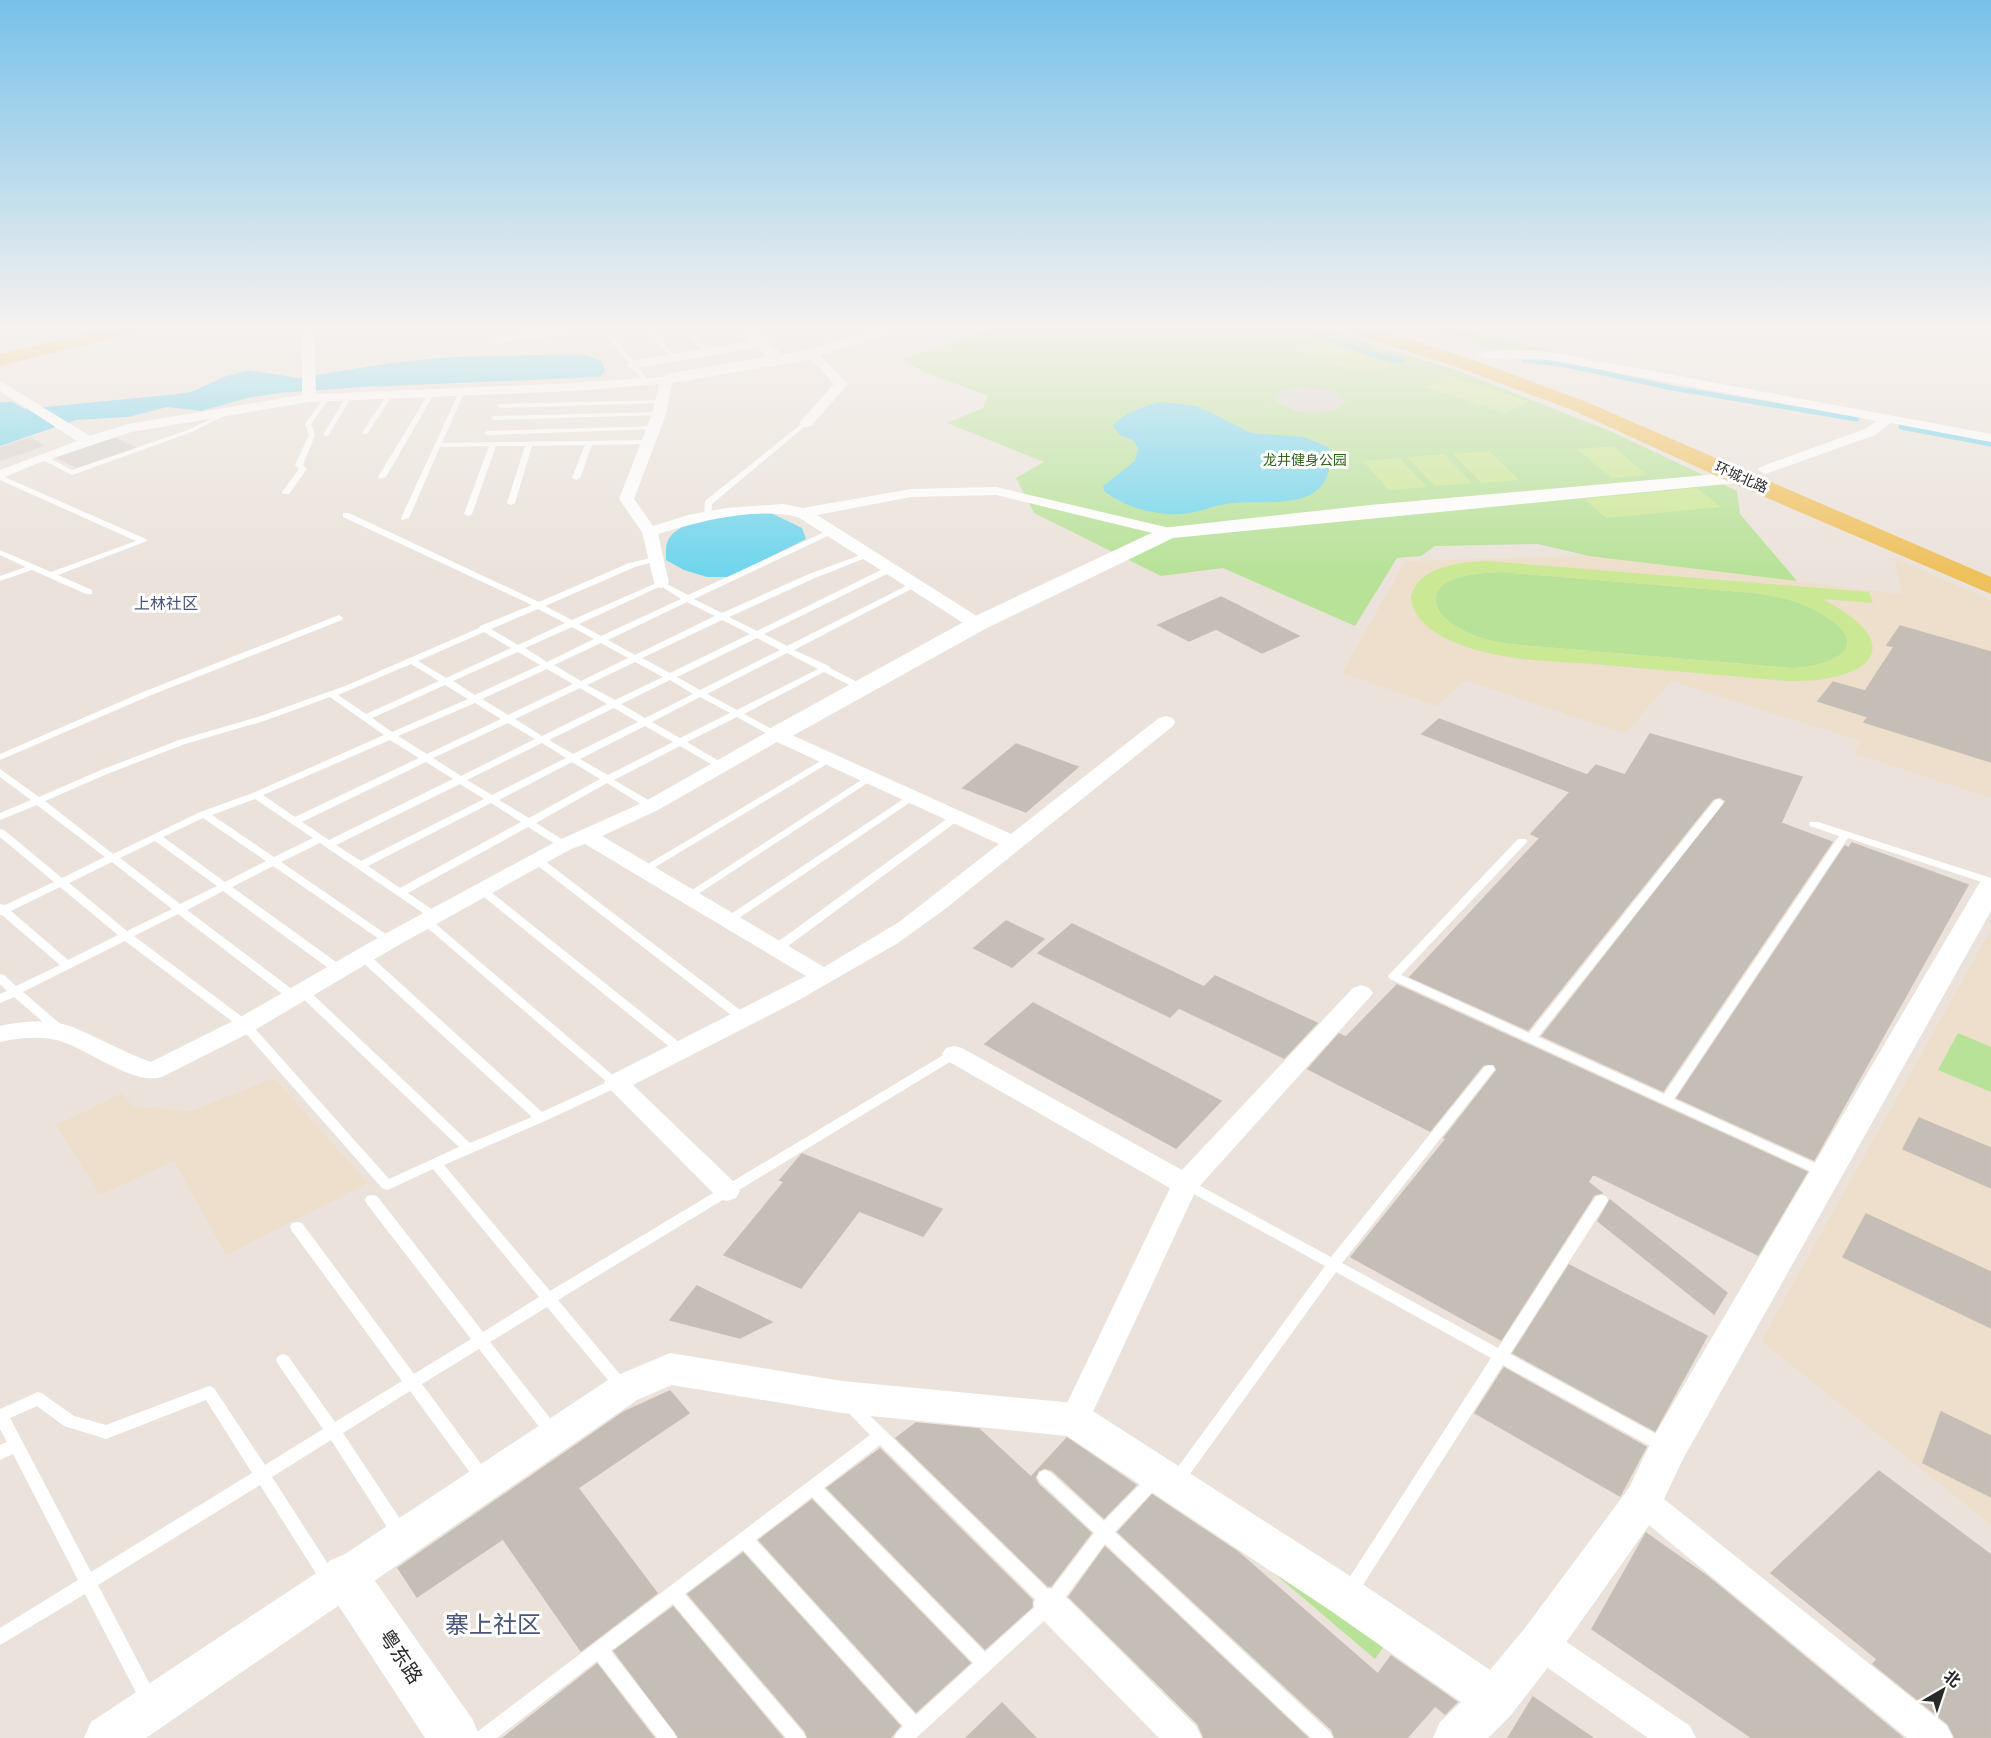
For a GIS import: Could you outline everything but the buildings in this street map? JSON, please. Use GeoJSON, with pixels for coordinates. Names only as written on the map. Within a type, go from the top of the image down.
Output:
{"type":"FeatureCollection","features":[{"type":"Feature","properties":{"kind":"main road","name":"环城北路"},"geometry":{"type":"LineString","coordinates":[[1586,409],[1740,478],[1991,585]]}},
{"type":"Feature","properties":{"kind":"main road","name":"环城北路"},"geometry":{"type":"LineString","coordinates":[[1621,409],[1991,565]]}},
{"type":"Feature","properties":{"kind":"main road"},"geometry":{"type":"LineString","coordinates":[[1740,478],[1766,470]]}},
{"type":"Feature","properties":{"kind":"main road","name":"粤东路"},"geometry":{"type":"LineString","coordinates":[[345,1576],[455,1738]]}},
{"type":"Feature","properties":{"kind":"street"},"geometry":{"type":"LineString","coordinates":[[38,409],[89,442]]}},
{"type":"Feature","properties":{"kind":"street"},"geometry":{"type":"LineString","coordinates":[[0,476],[41,458],[128,429],[242,409]]}},
{"type":"Feature","properties":{"kind":"street"},"geometry":{"type":"LineString","coordinates":[[659,409],[626,499],[650,532],[661,583]]}},
{"type":"Feature","properties":{"kind":"street"},"geometry":{"type":"LineString","coordinates":[[806,423],[818,409]]}},
{"type":"Feature","properties":{"kind":"street"},"geometry":{"type":"LineString","coordinates":[[1835,409],[1991,438]]}},
{"type":"Feature","properties":{"kind":"street"},"geometry":{"type":"LineString","coordinates":[[1766,470],[1870,432],[1888,419]]}},
{"type":"Feature","properties":{"kind":"street"},"geometry":{"type":"LineString","coordinates":[[803,513],[910,493],[996,491],[1169,532],[1370,511],[1740,478]]}},
{"type":"Feature","properties":{"kind":"street"},"geometry":{"type":"LineString","coordinates":[[650,532],[707,516],[783,509],[803,513],[977,624]]}},
{"type":"Feature","properties":{"kind":"street"},"geometry":{"type":"LineString","coordinates":[[0,1034],[17,1030],[61,1032],[114,1058],[153,1071],[245,1025],[389,941],[564,845],[651,806],[977,624],[1169,532]]}},
{"type":"Feature","properties":{"kind":"street"},"geometry":{"type":"LineString","coordinates":[[727,1191],[616,1083],[744,1019],[891,937],[947,897],[1166,722]]}},
{"type":"Feature","properties":{"kind":"street"},"geometry":{"type":"LineString","coordinates":[[776,735],[1013,843]]}},
{"type":"Feature","properties":{"kind":"street"},"geometry":{"type":"LineString","coordinates":[[587,836],[822,976]]}},
{"type":"Feature","properties":{"kind":"street"},"geometry":{"type":"LineString","coordinates":[[1456,1738],[1495,1699],[1540,1643],[1643,1501],[1668,1448],[1991,887]]}},
{"type":"Feature","properties":{"kind":"street"},"geometry":{"type":"LineString","coordinates":[[1074,1420],[1185,1184],[1361,993]]}},
{"type":"Feature","properties":{"kind":"street"},"geometry":{"type":"LineString","coordinates":[[954,1054],[1185,1184]]}},
{"type":"Feature","properties":{"kind":"street"},"geometry":{"type":"LineString","coordinates":[[130,1727],[345,1576],[624,1389],[670,1369],[842,1397],[1074,1420],[1346,1597],[1495,1699]]}},
{"type":"Feature","properties":{"kind":"street"},"geometry":{"type":"LineString","coordinates":[[1643,1501],[1935,1738]]}},
{"type":"Feature","properties":{"kind":"street"},"geometry":{"type":"LineString","coordinates":[[1050,1604],[1184,1738]]}},
{"type":"Feature","properties":{"kind":"street"},"geometry":{"type":"LineString","coordinates":[[1540,1643],[1678,1738]]}},
{"type":"Feature","properties":{"kind":"lane"},"geometry":{"type":"LineString","coordinates":[[286,492],[303,469],[299,465],[312,435],[308,424],[318,409]]}},
{"type":"Feature","properties":{"kind":"lane"},"geometry":{"type":"LineString","coordinates":[[326,435],[341,409]]}},
{"type":"Feature","properties":{"kind":"lane"},"geometry":{"type":"LineString","coordinates":[[365,433],[380,409]]}},
{"type":"Feature","properties":{"kind":"lane"},"geometry":{"type":"LineString","coordinates":[[382,477],[422,409]]}},
{"type":"Feature","properties":{"kind":"lane"},"geometry":{"type":"LineString","coordinates":[[405,518],[454,409]]}},
{"type":"Feature","properties":{"kind":"lane"},"geometry":{"type":"LineString","coordinates":[[482,444],[498,409]]}},
{"type":"Feature","properties":{"kind":"lane"},"geometry":{"type":"LineString","coordinates":[[530,409],[656,422]]}},
{"type":"Feature","properties":{"kind":"lane"},"geometry":{"type":"LineString","coordinates":[[41,458],[72,473],[190,431],[228,412]]}},
{"type":"Feature","properties":{"kind":"lane"},"geometry":{"type":"LineString","coordinates":[[494,418],[656,422]]}},
{"type":"Feature","properties":{"kind":"lane"},"geometry":{"type":"LineString","coordinates":[[487,433],[656,422]]}},
{"type":"Feature","properties":{"kind":"lane"},"geometry":{"type":"LineString","coordinates":[[439,445],[589,443],[656,422]]}},
{"type":"Feature","properties":{"kind":"lane"},"geometry":{"type":"LineString","coordinates":[[707,516],[708,503],[806,423]]}},
{"type":"Feature","properties":{"kind":"lane"},"geometry":{"type":"LineString","coordinates":[[576,478],[589,443]]}},
{"type":"Feature","properties":{"kind":"lane"},"geometry":{"type":"LineString","coordinates":[[468,514],[493,444]]}},
{"type":"Feature","properties":{"kind":"lane"},"geometry":{"type":"LineString","coordinates":[[511,502],[529,444]]}},
{"type":"Feature","properties":{"kind":"lane"},"geometry":{"type":"LineString","coordinates":[[0,476],[143,541],[50,574]]}},
{"type":"Feature","properties":{"kind":"lane"},"geometry":{"type":"LineString","coordinates":[[345,515],[538,605],[776,735]]}},
{"type":"Feature","properties":{"kind":"lane"},"geometry":{"type":"LineString","coordinates":[[68,965],[1,909],[204,814],[256,795],[475,699],[831,531]]}},
{"type":"Feature","properties":{"kind":"lane"},"geometry":{"type":"LineString","coordinates":[[0,552],[89,592]]}},
{"type":"Feature","properties":{"kind":"lane"},"geometry":{"type":"LineString","coordinates":[[295,821],[723,616],[812,576],[869,555]]}},
{"type":"Feature","properties":{"kind":"lane"},"geometry":{"type":"LineString","coordinates":[[0,817],[104,772],[182,742],[261,719],[331,694],[632,565],[657,558]]}},
{"type":"Feature","properties":{"kind":"lane"},"geometry":{"type":"LineString","coordinates":[[0,579],[32,567]]}},
{"type":"Feature","properties":{"kind":"lane"},"geometry":{"type":"LineString","coordinates":[[0,999],[273,862],[325,841],[460,779],[890,569]]}},
{"type":"Feature","properties":{"kind":"lane"},"geometry":{"type":"LineString","coordinates":[[365,718],[661,583],[862,688]]}},
{"type":"Feature","properties":{"kind":"lane"},"geometry":{"type":"LineString","coordinates":[[362,865],[915,585]]}},
{"type":"Feature","properties":{"kind":"lane"},"geometry":{"type":"LineString","coordinates":[[0,757],[146,694],[339,618]]}},
{"type":"Feature","properties":{"kind":"lane"},"geometry":{"type":"LineString","coordinates":[[483,628],[721,766]]}},
{"type":"Feature","properties":{"kind":"lane"},"geometry":{"type":"LineString","coordinates":[[411,660],[651,806]]}},
{"type":"Feature","properties":{"kind":"lane"},"geometry":{"type":"LineString","coordinates":[[401,892],[608,779],[826,668]]}},
{"type":"Feature","properties":{"kind":"lane"},"geometry":{"type":"LineString","coordinates":[[331,694],[391,736],[564,845]]}},
{"type":"Feature","properties":{"kind":"lane"},"geometry":{"type":"LineString","coordinates":[[644,870],[828,759]]}},
{"type":"Feature","properties":{"kind":"lane"},"geometry":{"type":"LineString","coordinates":[[0,772],[179,909],[298,993],[469,1149]]}},
{"type":"Feature","properties":{"kind":"lane"},"geometry":{"type":"LineString","coordinates":[[688,896],[869,778]]}},
{"type":"Feature","properties":{"kind":"lane"},"geometry":{"type":"LineString","coordinates":[[0,832],[126,936],[245,1025],[387,1185],[541,1119],[616,1083],[401,892],[256,795]]}},
{"type":"Feature","properties":{"kind":"lane"},"geometry":{"type":"LineString","coordinates":[[729,920],[911,797]]}},
{"type":"Feature","properties":{"kind":"lane"},"geometry":{"type":"LineString","coordinates":[[1531,1038],[1719,802]]}},
{"type":"Feature","properties":{"kind":"lane"},"geometry":{"type":"LineString","coordinates":[[204,814],[389,941]]}},
{"type":"Feature","properties":{"kind":"lane"},"geometry":{"type":"LineString","coordinates":[[776,949],[956,817]]}},
{"type":"Feature","properties":{"kind":"lane"},"geometry":{"type":"LineString","coordinates":[[1814,824],[1991,882]]}},
{"type":"Feature","properties":{"kind":"lane"},"geometry":{"type":"LineString","coordinates":[[1667,1100],[1845,835]]}},
{"type":"Feature","properties":{"kind":"lane"},"geometry":{"type":"LineString","coordinates":[[156,837],[339,970]]}},
{"type":"Feature","properties":{"kind":"lane"},"geometry":{"type":"LineString","coordinates":[[1522,841],[1394,976],[1826,1174]]}},
{"type":"Feature","properties":{"kind":"lane"},"geometry":{"type":"LineString","coordinates":[[537,860],[744,1019]]}},
{"type":"Feature","properties":{"kind":"lane"},"geometry":{"type":"LineString","coordinates":[[483,891],[681,1050]]}},
{"type":"Feature","properties":{"kind":"lane"},"geometry":{"type":"LineString","coordinates":[[363,956],[541,1119]]}},
{"type":"Feature","properties":{"kind":"lane"},"geometry":{"type":"LineString","coordinates":[[0,978],[61,1032]]}},
{"type":"Feature","properties":{"kind":"lane"},"geometry":{"type":"LineString","coordinates":[[0,1637],[549,1298],[954,1054]]}},
{"type":"Feature","properties":{"kind":"lane"},"geometry":{"type":"LineString","coordinates":[[744,1539],[909,1732],[983,1662],[1050,1604],[1104,1532],[1166,1479],[1489,1069]]}},
{"type":"Feature","properties":{"kind":"lane"},"geometry":{"type":"LineString","coordinates":[[435,1163],[624,1389]]}},
{"type":"Feature","properties":{"kind":"lane"},"geometry":{"type":"LineString","coordinates":[[1185,1184],[1500,1354],[1668,1448]]}},
{"type":"Feature","properties":{"kind":"lane"},"geometry":{"type":"LineString","coordinates":[[372,1200],[555,1436]]}},
{"type":"Feature","properties":{"kind":"lane"},"geometry":{"type":"LineString","coordinates":[[1346,1597],[1601,1200]]}},
{"type":"Feature","properties":{"kind":"lane"},"geometry":{"type":"LineString","coordinates":[[297,1227],[486,1482]]}},
{"type":"Feature","properties":{"kind":"lane"},"geometry":{"type":"LineString","coordinates":[[283,1360],[334,1432],[403,1537]]}},
{"type":"Feature","properties":{"kind":"lane"},"geometry":{"type":"LineString","coordinates":[[130,1727],[87,1584],[0,1416],[38,1398],[69,1421],[106,1432],[209,1392],[323,1570],[345,1576]]}},
{"type":"Feature","properties":{"kind":"lane"},"geometry":{"type":"LineString","coordinates":[[842,1397],[1050,1604]]}},
{"type":"Feature","properties":{"kind":"lane"},"geometry":{"type":"LineString","coordinates":[[483,1738],[880,1435]]}},
{"type":"Feature","properties":{"kind":"lane"},"geometry":{"type":"LineString","coordinates":[[0,1453],[15,1445]]}},
{"type":"Feature","properties":{"kind":"lane"},"geometry":{"type":"LineString","coordinates":[[1045,1477],[1324,1738]]}},
{"type":"Feature","properties":{"kind":"lane"},"geometry":{"type":"LineString","coordinates":[[813,1487],[983,1662]]}},
{"type":"Feature","properties":{"kind":"lane"},"geometry":{"type":"LineString","coordinates":[[675,1593],[797,1738]]}},
{"type":"Feature","properties":{"kind":"lane"},"geometry":{"type":"LineString","coordinates":[[599,1650],[668,1738]]}},
{"type":"Feature","properties":{"kind":"shaded area"},"geometry":{"type":"Polygon","coordinates":[[[1292,409],[1338,409],[1320,413],[1298,412],[1292,409]]]}},
{"type":"Feature","properties":{"kind":"shaded area"},"geometry":{"type":"Polygon","coordinates":[[[112,436],[137,448],[77,468],[52,456],[112,436]]]}},
{"type":"Feature","properties":{"kind":"shaded area"},"geometry":{"type":"Polygon","coordinates":[[[31,437],[45,446],[0,461],[0,447],[31,437]]]}},
{"type":"Feature","properties":{"kind":"shaded area"},"geometry":{"type":"Polygon","coordinates":[[[1589,556],[1902,594],[1894,558],[1991,600],[1991,798],[1853,753],[1861,741],[1671,681],[1625,734],[1465,680],[1437,706],[1342,673],[1405,561],[1589,556]]]}},
{"type":"Feature","properties":{"kind":"shaded area"},"geometry":{"type":"Polygon","coordinates":[[[1991,929],[1991,1525],[1761,1341],[1991,929]]]}},
{"type":"Feature","properties":{"kind":"shaded area"},"geometry":{"type":"Polygon","coordinates":[[[274,1078],[368,1183],[226,1255],[174,1161],[100,1195],[56,1125],[123,1093],[133,1107],[191,1111],[274,1078]]]}},
{"type":"Feature","properties":{"kind":"green space","name":"龙井健身公园"},"geometry":{"type":"Polygon","coordinates":[[[980,409],[1554,409],[1612,432],[1737,491],[1740,514],[1797,581],[1589,556],[1538,544],[1435,546],[1421,556],[1397,558],[1355,626],[1223,568],[1161,576],[1034,513],[1016,478],[1044,462],[947,423],[980,409]]]}},
{"type":"Feature","properties":{"kind":"green space"},"geometry":{"type":"Polygon","coordinates":[[[1493,409],[1513,409],[1505,413],[1493,409]]]}},
{"type":"Feature","properties":{"kind":"green space"},"geometry":{"type":"Polygon","coordinates":[[[1613,446],[1647,475],[1611,478],[1577,449],[1613,446]]]}},
{"type":"Feature","properties":{"kind":"green space"},"geometry":{"type":"Polygon","coordinates":[[[1489,451],[1519,480],[1482,483],[1453,454],[1489,451]]]}},
{"type":"Feature","properties":{"kind":"green space"},"geometry":{"type":"Polygon","coordinates":[[[1444,454],[1472,483],[1435,486],[1407,457],[1444,454]]]}},
{"type":"Feature","properties":{"kind":"green space"},"geometry":{"type":"Polygon","coordinates":[[[1400,458],[1427,487],[1389,490],[1363,461],[1400,458]]]}},
{"type":"Feature","properties":{"kind":"green space"},"geometry":{"type":"Polygon","coordinates":[[[1697,488],[1721,507],[1606,518],[1584,499],[1697,488]]]}},
{"type":"Feature","properties":{"kind":"green space"},"geometry":{"type":"Polygon","coordinates":[[[1488,561],[1869,592],[1873,603],[1822,599],[1851,617],[1867,633],[1873,647],[1868,660],[1856,669],[1837,676],[1785,681],[1533,660],[1488,653],[1453,642],[1433,631],[1418,616],[1411,596],[1423,578],[1432,572],[1454,564],[1488,561]],[[1500,572],[1482,573],[1449,581],[1441,587],[1437,594],[1436,604],[1443,616],[1461,630],[1486,639],[1511,644],[1793,668],[1823,663],[1843,652],[1847,644],[1845,635],[1837,624],[1804,605],[1754,593],[1500,572]]]}},
{"type":"Feature","properties":{"kind":"green space"},"geometry":{"type":"Polygon","coordinates":[[[1500,572],[1771,596],[1796,602],[1820,613],[1837,624],[1845,635],[1847,644],[1843,652],[1835,658],[1823,663],[1793,668],[1503,643],[1461,630],[1440,613],[1436,603],[1441,586],[1459,577],[1500,572]]]}},
{"type":"Feature","properties":{"kind":"green space"},"geometry":{"type":"Polygon","coordinates":[[[1958,1033],[1991,1047],[1991,1092],[1938,1070],[1958,1033]]]}},
{"type":"Feature","properties":{"kind":"green space"},"geometry":{"type":"Polygon","coordinates":[[[1214,1522],[1389,1639],[1375,1659],[1214,1522]]]}},
{"type":"Feature","properties":{"kind":"water"},"geometry":{"type":"Polygon","coordinates":[[[0,409],[159,409],[128,417],[76,420],[0,446],[0,409]]]}},
{"type":"Feature","properties":{"kind":"water"},"geometry":{"type":"Polygon","coordinates":[[[1138,409],[1203,409],[1251,433],[1304,437],[1328,447],[1331,463],[1322,486],[1312,494],[1299,499],[1226,504],[1190,513],[1150,512],[1126,504],[1104,491],[1103,486],[1135,461],[1138,448],[1133,440],[1120,435],[1113,426],[1129,413],[1138,409]]]}},
{"type":"Feature","properties":{"kind":"water"},"geometry":{"type":"Polygon","coordinates":[[[771,513],[802,528],[806,539],[730,577],[707,577],[684,570],[666,560],[670,537],[689,524],[717,517],[771,513]]]}},
{"type":"Feature","properties":{"kind":"waterway"},"geometry":{"type":"LineString","coordinates":[[1798,409],[1857,419]]}},
{"type":"Feature","properties":{"kind":"waterway"},"geometry":{"type":"LineString","coordinates":[[1901,427],[1991,444]]}},
{"type":"Feature","properties":{"kind":"district","name":"上林社区"},"geometry":{"type":"Point","coordinates":[166,604]}},
{"type":"Feature","properties":{"kind":"district","name":"寨上社区"},"geometry":{"type":"Point","coordinates":[493,1625]}}]}
